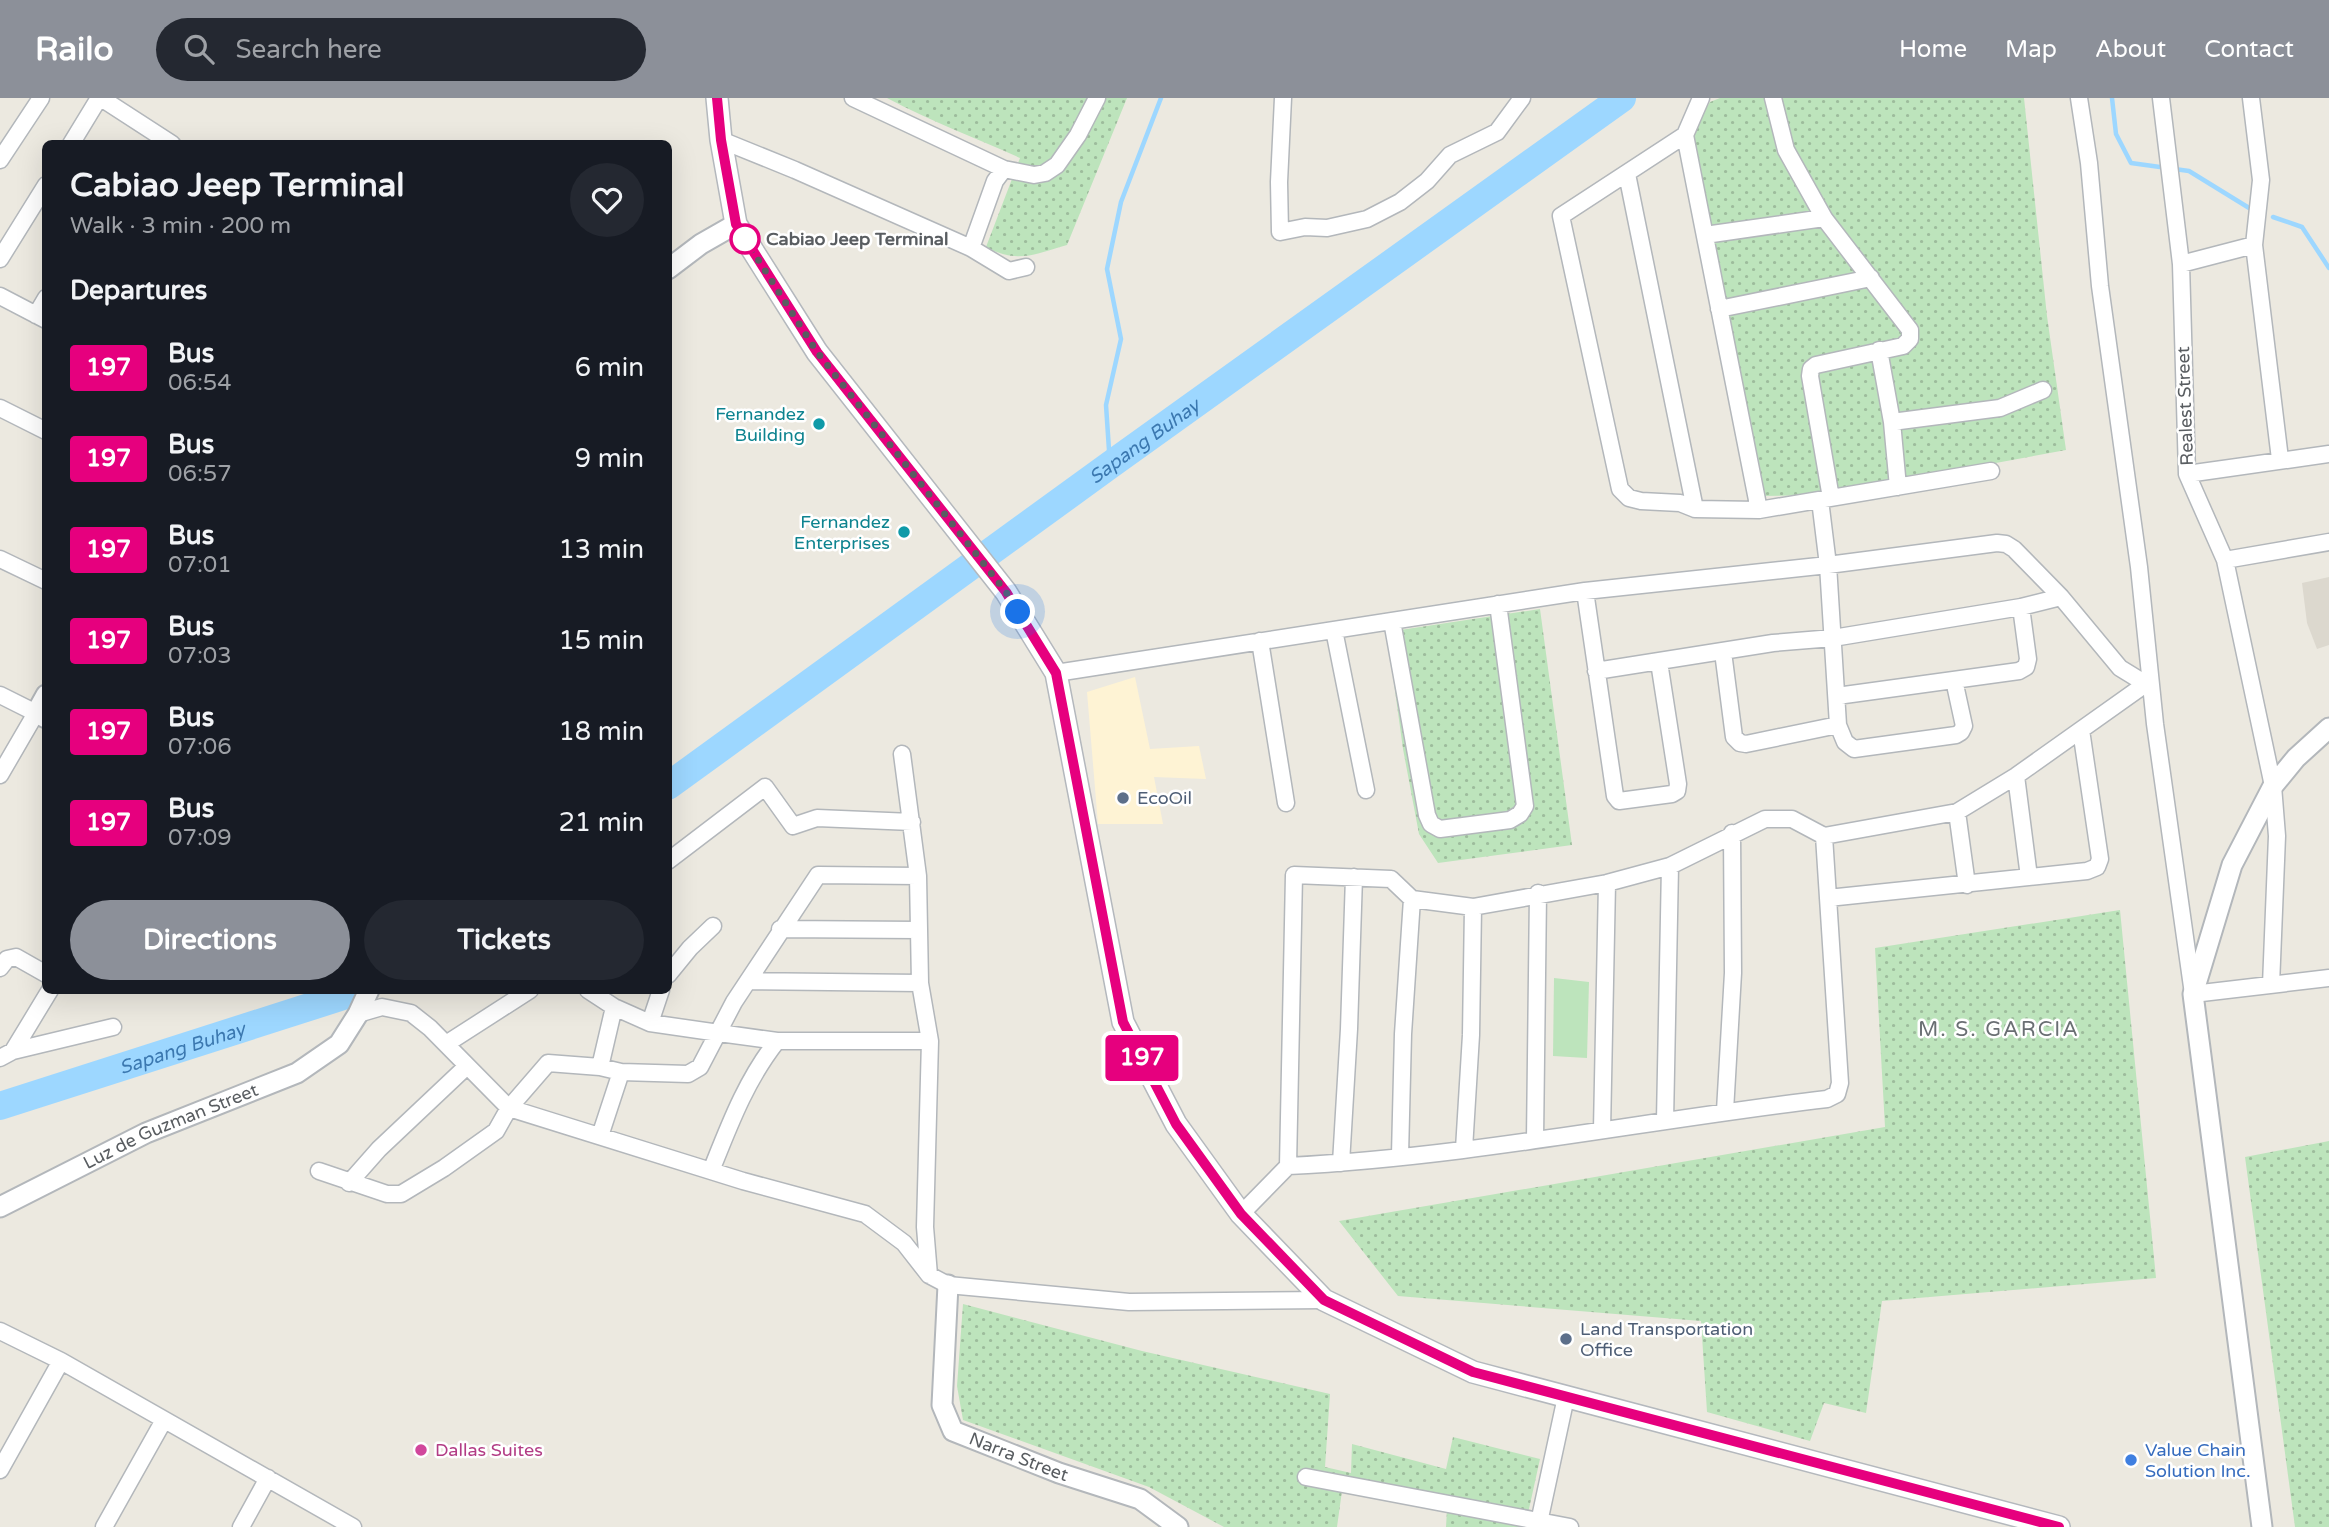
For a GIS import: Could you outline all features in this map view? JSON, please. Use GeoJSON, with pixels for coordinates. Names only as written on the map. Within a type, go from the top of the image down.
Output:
{"type":"FeatureCollection","features":[{"type":"Feature","properties":{"kind":"main road"},"geometry":{"type":"LineString","coordinates":[[717,98],[721,140],[736,224],[817,352],[1006,592],[1056,673],[1123,1022],[1176,1124],[1241,1214],[1324,1300],[1473,1372],[2059,1527]]}},
{"type":"Feature","properties":{"kind":"street"},"geometry":{"type":"LineString","coordinates":[[0,160],[41,98]]}},
{"type":"Feature","properties":{"kind":"street"},"geometry":{"type":"LineString","coordinates":[[74,140],[100,98],[148,137]]}},
{"type":"Feature","properties":{"kind":"street"},"geometry":{"type":"LineString","coordinates":[[853,98],[1004,169],[1034,175],[1045,173],[1057,165],[1078,135],[1097,98]]}},
{"type":"Feature","properties":{"kind":"street"},"geometry":{"type":"LineString","coordinates":[[1283,98],[1279,182],[1280,232],[1305,227],[1327,228],[1367,219],[1400,202],[1427,181],[1450,155],[1497,132],[1522,98]]}},
{"type":"Feature","properties":{"kind":"street"},"geometry":{"type":"LineString","coordinates":[[1701,98],[1685,135],[1561,216],[1620,489],[1629,498],[1680,503],[1695,509],[1759,510],[1992,471]]}},
{"type":"Feature","properties":{"kind":"street"},"geometry":{"type":"LineString","coordinates":[[1773,98],[1786,150],[1824,218],[1910,330],[1910,339],[1903,346],[1816,365],[1811,369],[1825,499],[1838,725],[1845,742],[1854,749],[1956,735],[1964,726],[1954,680]]}},
{"type":"Feature","properties":{"kind":"street"},"geometry":{"type":"LineString","coordinates":[[2079,98],[2089,163],[2100,286],[2139,567],[2149,685],[2193,994],[2262,1527]]}},
{"type":"Feature","properties":{"kind":"street","name":"Realest Street"},"geometry":{"type":"LineString","coordinates":[[2161,98],[2180,264],[2188,474],[2225,560],[2273,786],[2277,836],[2271,985]]}},
{"type":"Feature","properties":{"kind":"street"},"geometry":{"type":"LineString","coordinates":[[2251,98],[2261,180],[2254,245],[2280,460]]}},
{"type":"Feature","properties":{"kind":"street"},"geometry":{"type":"LineString","coordinates":[[1685,135],[1759,510]]}},
{"type":"Feature","properties":{"kind":"street"},"geometry":{"type":"LineString","coordinates":[[721,140],[971,248],[1009,271],[1026,267]]}},
{"type":"Feature","properties":{"kind":"street"},"geometry":{"type":"LineString","coordinates":[[971,248],[995,181],[1004,169]]}},
{"type":"Feature","properties":{"kind":"street"},"geometry":{"type":"LineString","coordinates":[[1627,174],[1695,509]]}},
{"type":"Feature","properties":{"kind":"street"},"geometry":{"type":"LineString","coordinates":[[0,259],[42,191]]}},
{"type":"Feature","properties":{"kind":"street"},"geometry":{"type":"LineString","coordinates":[[1705,235],[1824,218]]}},
{"type":"Feature","properties":{"kind":"street"},"geometry":{"type":"LineString","coordinates":[[672,266],[701,244],[736,224]]}},
{"type":"Feature","properties":{"kind":"street"},"geometry":{"type":"LineString","coordinates":[[2180,264],[2254,245]]}},
{"type":"Feature","properties":{"kind":"street"},"geometry":{"type":"LineString","coordinates":[[1719,309],[1871,278]]}},
{"type":"Feature","properties":{"kind":"street"},"geometry":{"type":"LineString","coordinates":[[0,296],[41,317]]}},
{"type":"Feature","properties":{"kind":"street"},"geometry":{"type":"LineString","coordinates":[[1879,351],[1892,422],[1898,487]]}},
{"type":"Feature","properties":{"kind":"street"},"geometry":{"type":"LineString","coordinates":[[1892,422],[2000,408],[2043,390]]}},
{"type":"Feature","properties":{"kind":"street"},"geometry":{"type":"LineString","coordinates":[[0,408],[42,429]]}},
{"type":"Feature","properties":{"kind":"street"},"geometry":{"type":"LineString","coordinates":[[2188,474],[2329,454]]}},
{"type":"Feature","properties":{"kind":"street"},"geometry":{"type":"LineString","coordinates":[[2225,560],[2329,542]]}},
{"type":"Feature","properties":{"kind":"street"},"geometry":{"type":"LineString","coordinates":[[1056,673],[1585,592],[2006,544],[2061,597],[2120,668],[2149,685]]}},
{"type":"Feature","properties":{"kind":"street"},"geometry":{"type":"LineString","coordinates":[[0,559],[42,579]]}},
{"type":"Feature","properties":{"kind":"street"},"geometry":{"type":"LineString","coordinates":[[1585,592],[1615,796],[1619,801],[1677,791],[1659,662]]}},
{"type":"Feature","properties":{"kind":"street"},"geometry":{"type":"LineString","coordinates":[[1596,671],[1773,643],[1833,638],[2021,607],[2061,597]]}},
{"type":"Feature","properties":{"kind":"street"},"geometry":{"type":"LineString","coordinates":[[1392,621],[1427,815],[1431,824],[1440,828],[1510,820],[1520,814],[1525,806],[1497,604]]}},
{"type":"Feature","properties":{"kind":"street"},"geometry":{"type":"LineString","coordinates":[[1838,696],[2019,671],[2026,667],[2028,659],[2021,607]]}},
{"type":"Feature","properties":{"kind":"street"},"geometry":{"type":"LineString","coordinates":[[1334,629],[1366,790]]}},
{"type":"Feature","properties":{"kind":"street"},"geometry":{"type":"LineString","coordinates":[[1260,641],[1286,803]]}},
{"type":"Feature","properties":{"kind":"street"},"geometry":{"type":"LineString","coordinates":[[1723,652],[1734,737],[1740,743],[1838,725]]}},
{"type":"Feature","properties":{"kind":"street"},"geometry":{"type":"LineString","coordinates":[[1288,1166],[1294,874],[1391,879],[1412,899],[1473,906],[1607,883],[1670,866],[1766,819],[1792,819],[1824,836],[1957,811],[2016,776],[2149,685]]}},
{"type":"Feature","properties":{"kind":"street"},"geometry":{"type":"LineString","coordinates":[[0,695],[41,716],[0,775]]}},
{"type":"Feature","properties":{"kind":"street"},"geometry":{"type":"LineString","coordinates":[[2193,994],[2232,866],[2273,786],[2296,758],[2329,728]]}},
{"type":"Feature","properties":{"kind":"street"},"geometry":{"type":"LineString","coordinates":[[1828,898],[2029,877],[2097,867],[2100,859],[2081,730]]}},
{"type":"Feature","properties":{"kind":"street"},"geometry":{"type":"LineString","coordinates":[[902,754],[918,876],[920,983],[930,1041],[925,1227],[929,1275]]}},
{"type":"Feature","properties":{"kind":"street"},"geometry":{"type":"LineString","coordinates":[[2016,776],[2029,877]]}},
{"type":"Feature","properties":{"kind":"street"},"geometry":{"type":"LineString","coordinates":[[672,857],[765,788],[793,826],[817,818],[912,822]]}},
{"type":"Feature","properties":{"kind":"street"},"geometry":{"type":"LineString","coordinates":[[1957,811],[1967,884]]}},
{"type":"Feature","properties":{"kind":"street"},"geometry":{"type":"LineString","coordinates":[[1725,1111],[1733,972],[1732,834]]}},
{"type":"Feature","properties":{"kind":"street"},"geometry":{"type":"LineString","coordinates":[[1241,1214],[1288,1166],[1341,1163],[1535,1140],[1725,1111],[1828,1099],[1837,1094],[1840,1083],[1824,836]]}},
{"type":"Feature","properties":{"kind":"street"},"geometry":{"type":"LineString","coordinates":[[1665,1121],[1670,866]]}},
{"type":"Feature","properties":{"kind":"street"},"geometry":{"type":"LineString","coordinates":[[319,1171],[387,1194],[401,1194],[496,1131],[509,1108],[548,1063],[600,1067],[621,1072],[688,1074],[701,1066],[734,1002],[818,875],[918,876]]}},
{"type":"Feature","properties":{"kind":"street"},"geometry":{"type":"LineString","coordinates":[[1341,1163],[1354,877]]}},
{"type":"Feature","properties":{"kind":"street"},"geometry":{"type":"LineString","coordinates":[[1602,1130],[1607,883]]}},
{"type":"Feature","properties":{"kind":"street"},"geometry":{"type":"LineString","coordinates":[[1535,1140],[1538,893]]}},
{"type":"Feature","properties":{"kind":"street"},"geometry":{"type":"LineString","coordinates":[[1400,1156],[1403,1034],[1412,899]]}},
{"type":"Feature","properties":{"kind":"street"},"geometry":{"type":"LineString","coordinates":[[1464,1149],[1471,1035],[1473,906]]}},
{"type":"Feature","properties":{"kind":"street"},"geometry":{"type":"LineString","coordinates":[[672,970],[713,926]]}},
{"type":"Feature","properties":{"kind":"street"},"geometry":{"type":"LineString","coordinates":[[780,929],[918,930]]}},
{"type":"Feature","properties":{"kind":"street"},"geometry":{"type":"LineString","coordinates":[[0,968],[7,959],[16,957],[42,972]]}},
{"type":"Feature","properties":{"kind":"street"},"geometry":{"type":"LineString","coordinates":[[2193,994],[2329,978]]}},
{"type":"Feature","properties":{"kind":"street"},"geometry":{"type":"LineString","coordinates":[[748,981],[920,983]]}},
{"type":"Feature","properties":{"kind":"street"},"geometry":{"type":"LineString","coordinates":[[7,1055],[47,994]]}},
{"type":"Feature","properties":{"kind":"street"},"geometry":{"type":"LineString","coordinates":[[446,1044],[524,994]]}},
{"type":"Feature","properties":{"kind":"street"},"geometry":{"type":"LineString","coordinates":[[594,994],[614,1007],[650,1023],[719,1033],[777,1041],[930,1041]]}},
{"type":"Feature","properties":{"kind":"street"},"geometry":{"type":"LineString","coordinates":[[650,1023],[660,994]]}},
{"type":"Feature","properties":{"kind":"street"},"geometry":{"type":"LineString","coordinates":[[363,1002],[411,1013],[446,1044],[509,1108],[711,1171],[865,1214],[904,1243],[929,1275],[948,1284],[1129,1301],[1324,1300]]}},
{"type":"Feature","properties":{"kind":"street","name":"Luz de Guzman Street"},"geometry":{"type":"LineString","coordinates":[[0,1207],[146,1133],[298,1073],[339,1044],[363,1002]]}},
{"type":"Feature","properties":{"kind":"street"},"geometry":{"type":"LineString","coordinates":[[600,1067],[614,1007]]}},
{"type":"Feature","properties":{"kind":"street"},"geometry":{"type":"LineString","coordinates":[[7,1055],[113,1027]]}},
{"type":"Feature","properties":{"kind":"street"},"geometry":{"type":"LineString","coordinates":[[711,1171],[760,1063],[777,1041]]}},
{"type":"Feature","properties":{"kind":"street"},"geometry":{"type":"LineString","coordinates":[[349,1183],[379,1149],[467,1066]]}},
{"type":"Feature","properties":{"kind":"street"},"geometry":{"type":"LineString","coordinates":[[600,1136],[621,1072]]}},
{"type":"Feature","properties":{"kind":"street","name":"Narra Street"},"geometry":{"type":"LineString","coordinates":[[948,1284],[942,1405],[953,1431],[1059,1473],[1140,1499],[1178,1527]]}},
{"type":"Feature","properties":{"kind":"street"},"geometry":{"type":"LineString","coordinates":[[0,1331],[61,1361],[353,1527]]}},
{"type":"Feature","properties":{"kind":"street"},"geometry":{"type":"LineString","coordinates":[[0,1470],[61,1361]]}},
{"type":"Feature","properties":{"kind":"street"},"geometry":{"type":"LineString","coordinates":[[1538,1524],[1566,1397]]}},
{"type":"Feature","properties":{"kind":"street"},"geometry":{"type":"LineString","coordinates":[[104,1527],[164,1420]]}},
{"type":"Feature","properties":{"kind":"street"},"geometry":{"type":"LineString","coordinates":[[1306,1477],[1538,1524],[1570,1527]]}},
{"type":"Feature","properties":{"kind":"street"},"geometry":{"type":"LineString","coordinates":[[241,1527],[268,1478]]}},
{"type":"Feature","properties":{"kind":"shaded area"},"geometry":{"type":"Polygon","coordinates":[[[2329,577],[2329,645],[2317,649],[2307,623],[2302,583],[2329,577]]]}},
{"type":"Feature","properties":{"kind":"shaded area"},"geometry":{"type":"Polygon","coordinates":[[[1135,677],[1150,749],[1199,746],[1206,779],[1154,777],[1163,824],[1098,824],[1087,692],[1135,677]]]}},
{"type":"Feature","properties":{"kind":"green space"},"geometry":{"type":"Polygon","coordinates":[[[887,98],[1127,98],[1067,245],[1036,254],[1017,256],[986,247],[1020,158],[887,98]]]}},
{"type":"Feature","properties":{"kind":"green space"},"geometry":{"type":"Polygon","coordinates":[[[1720,98],[2024,98],[2047,316],[2066,450],[1821,495],[1763,496],[1689,135],[1710,102],[1720,98]]]}},
{"type":"Feature","properties":{"kind":"green space"},"geometry":{"type":"Polygon","coordinates":[[[1540,609],[1572,845],[1438,863],[1419,834],[1403,749],[1387,632],[1540,609]]]}},
{"type":"Feature","properties":{"kind":"green space"},"geometry":{"type":"Polygon","coordinates":[[[2120,910],[2156,1278],[1882,1301],[1866,1413],[1824,1403],[1810,1441],[1707,1412],[1701,1321],[1398,1296],[1339,1221],[1885,1127],[1875,948],[2120,910]]]}},
{"type":"Feature","properties":{"kind":"green space"},"geometry":{"type":"Polygon","coordinates":[[[1554,978],[1589,982],[1587,1058],[1553,1056],[1554,978]]]}},
{"type":"Feature","properties":{"kind":"green space"},"geometry":{"type":"Polygon","coordinates":[[[2329,1141],[2329,1527],[2295,1527],[2245,1157],[2329,1141]]]}},
{"type":"Feature","properties":{"kind":"green space"},"geometry":{"type":"Polygon","coordinates":[[[963,1304],[1142,1351],[1330,1394],[1325,1467],[1351,1473],[1352,1444],[1446,1469],[1453,1437],[1540,1459],[1525,1527],[1446,1527],[1447,1510],[1342,1491],[1337,1527],[1224,1527],[1149,1487],[963,1420],[957,1386],[963,1304]]]}},
{"type":"Feature","properties":{"kind":"waterway"},"geometry":{"type":"LineString","coordinates":[[1110,465],[1106,405],[1121,339],[1107,269],[1121,202],[1161,98]]}},
{"type":"Feature","properties":{"kind":"waterway","name":"Sapang Buhay"},"geometry":{"type":"LineString","coordinates":[[672,783],[1622,98]]}},
{"type":"Feature","properties":{"kind":"waterway"},"geometry":{"type":"LineString","coordinates":[[2112,98],[2116,134],[2131,163],[2189,171],[2254,211]]}},
{"type":"Feature","properties":{"kind":"waterway"},"geometry":{"type":"LineString","coordinates":[[2273,217],[2302,227],[2329,268]]}},
{"type":"Feature","properties":{"kind":"waterway","name":"Sapang Buhay"},"geometry":{"type":"LineString","coordinates":[[0,1106],[350,994]]}},
{"type":"Feature","properties":{"kind":"bus line","name":"197"},"geometry":{"type":"LineString","coordinates":[[717,98],[721,140],[736,224],[817,352],[1006,592],[1056,673],[1123,1022],[1176,1124],[1241,1214],[1324,1300],[1473,1372],[2059,1527]]}},
{"type":"Feature","properties":{"kind":"place","name":"Cabiao Jeep Terminal"},"geometry":{"type":"Point","coordinates":[745,239]}},
{"type":"Feature","properties":{"kind":"place","name":"Fernandez Building"},"geometry":{"type":"Point","coordinates":[819,424]}},
{"type":"Feature","properties":{"kind":"place","name":"Fernandez Enterprises"},"geometry":{"type":"Point","coordinates":[904,532]}},
{"type":"Feature","properties":{"kind":"place","name":"EcoOil"},"geometry":{"type":"Point","coordinates":[1123,798]}},
{"type":"Feature","properties":{"kind":"place","name":"Land Transportation Office"},"geometry":{"type":"Point","coordinates":[1566,1339]}},
{"type":"Feature","properties":{"kind":"place","name":"Dallas Suites"},"geometry":{"type":"Point","coordinates":[421,1450]}},
{"type":"Feature","properties":{"kind":"place","name":"Value Chain Solution Inc."},"geometry":{"type":"Point","coordinates":[2131,1460]}},
{"type":"Feature","properties":{"kind":"district","name":"M. S. GARCIA"},"geometry":{"type":"Point","coordinates":[1999,1029]}},
{"type":"Feature","properties":{"kind":"route"},"geometry":{"type":"LineString","coordinates":[[745,239],[817,352],[1006,592],[1018,612]]}}]}
